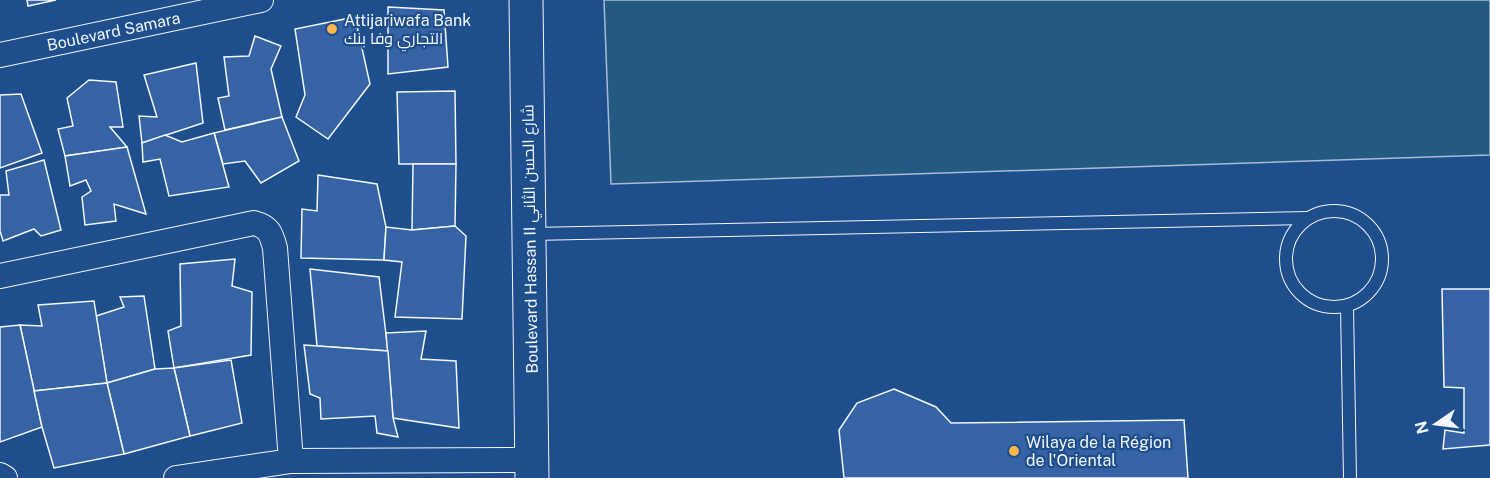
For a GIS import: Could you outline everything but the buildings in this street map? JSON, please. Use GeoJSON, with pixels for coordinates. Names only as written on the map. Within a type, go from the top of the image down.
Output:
{"type":"FeatureCollection","features":[{"type":"Feature","properties":{"kind":"main road","name":"Boulevard Hassan II شارع الحسن الثاني"},"geometry":{"type":"LineString","coordinates":[[526,0],[532,469]]}},
{"type":"Feature","properties":{"kind":"street","name":"Boulevard Samara"},"geometry":{"type":"LineString","coordinates":[[0,55],[261,0]]}},
{"type":"Feature","properties":{"kind":"street"},"geometry":{"type":"LineString","coordinates":[[0,276],[254,223],[265,226],[272,234],[275,248],[291,461]]}},
{"type":"Feature","properties":{"kind":"street"},"geometry":{"type":"LineString","coordinates":[[176,478],[291,461],[532,469]]}},
{"type":"Feature","properties":{"kind":"street"},"geometry":{"type":"LineString","coordinates":[[0,475],[5,478]]}},
{"type":"Feature","properties":{"kind":"lane"},"geometry":{"type":"LineString","coordinates":[[530,234],[1308,218],[1326,211],[1344,212],[1360,219],[1374,232],[1381,249],[1381,267],[1375,284],[1364,298],[1347,306],[1330,308],[1313,303],[1299,293],[1290,279],[1285,262],[1288,245],[1296,230],[1308,218]]}},
{"type":"Feature","properties":{"kind":"lane"},"geometry":{"type":"LineString","coordinates":[[1347,306],[1350,478]]}},
{"type":"Feature","properties":{"kind":"shaded area"},"geometry":{"type":"Polygon","coordinates":[[[604,0],[1490,0],[1490,155],[611,184],[604,0]]]}},
{"type":"Feature","properties":{"kind":"place","name":"Attijariwafa Bank التجاري وفا بنك"},"geometry":{"type":"Point","coordinates":[332,29]}},
{"type":"Feature","properties":{"kind":"place","name":"Wilaya de la Région de l'Oriental"},"geometry":{"type":"Point","coordinates":[1014,451]}}]}
